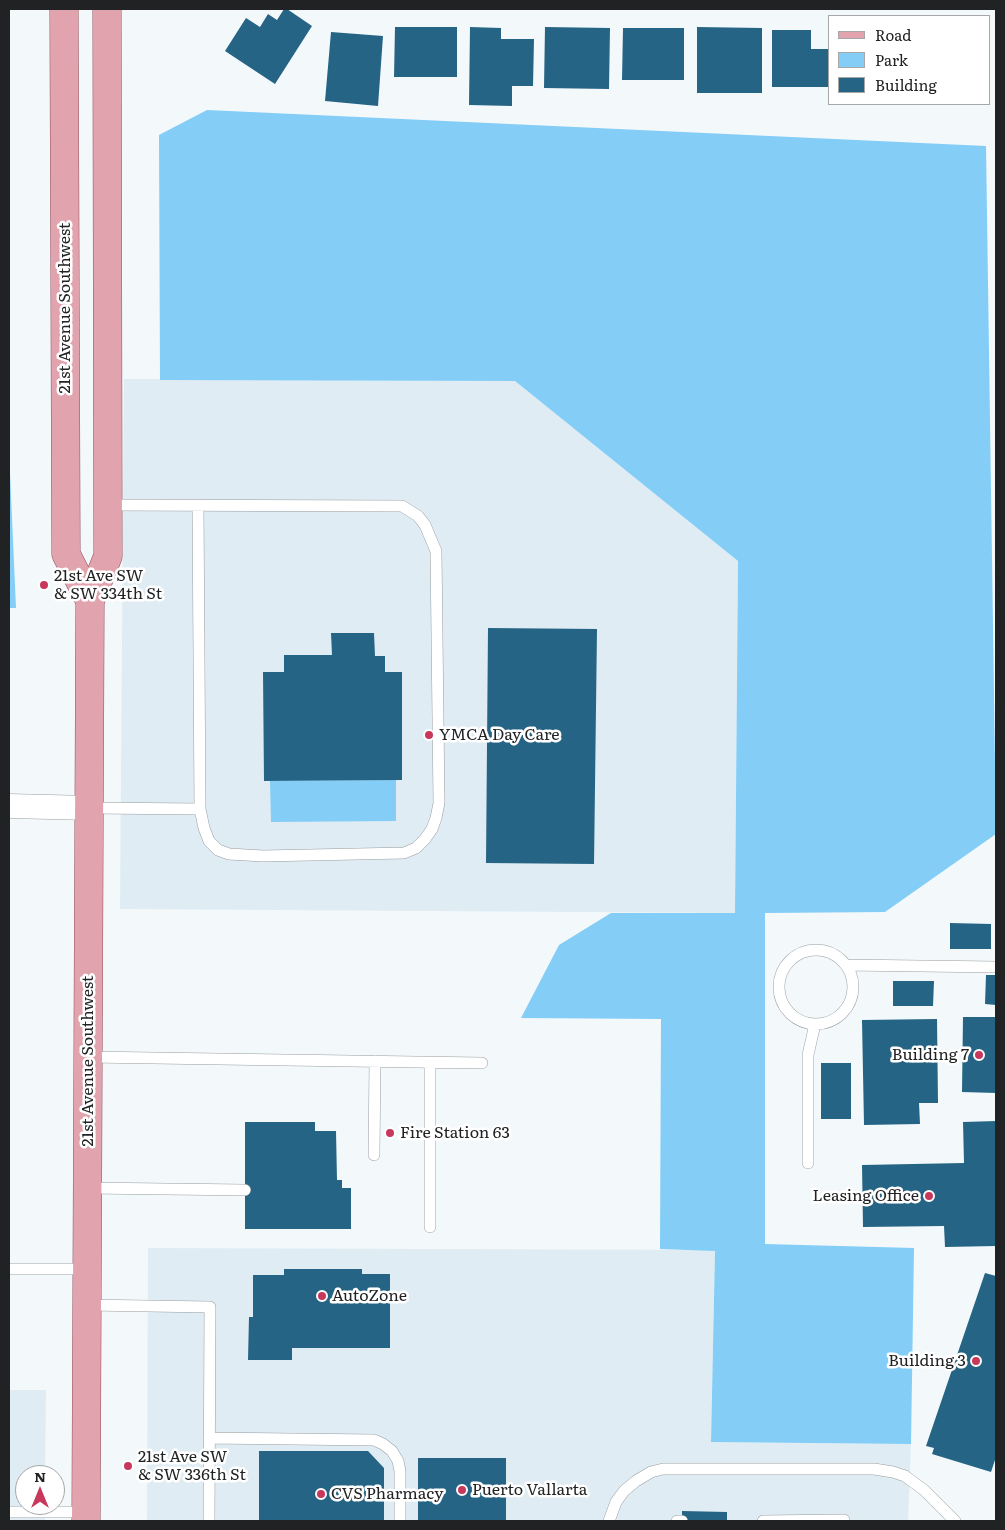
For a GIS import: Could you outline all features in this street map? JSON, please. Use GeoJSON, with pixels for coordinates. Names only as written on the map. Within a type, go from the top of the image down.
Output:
{"type":"FeatureCollection","features":[{"type":"Feature","properties":{"kind":"main road","name":"21st Avenue Southwest"},"geometry":{"type":"LineString","coordinates":[[64,9],[66,554],[90,602]]}},
{"type":"Feature","properties":{"kind":"main road","name":"21st Avenue Southwest"},"geometry":{"type":"LineString","coordinates":[[86,1517],[90,602],[108,556],[107,9]]}},
{"type":"Feature","properties":{"kind":"street"},"geometry":{"type":"LineString","coordinates":[[9,806],[90,808]]}},
{"type":"Feature","properties":{"kind":"lane"},"geometry":{"type":"LineString","coordinates":[[107,505],[402,506],[418,516],[425,525],[436,551],[439,803],[432,829],[416,848],[404,853],[263,856],[229,854],[218,850],[209,841],[200,810],[198,506]]}},
{"type":"Feature","properties":{"kind":"lane"},"geometry":{"type":"LineString","coordinates":[[90,808],[200,810]]}},
{"type":"Feature","properties":{"kind":"lane"},"geometry":{"type":"LineString","coordinates":[[810,950],[822,950],[843,960],[850,971],[853,995],[848,1007],[839,1017],[827,1023],[815,1024],[802,1022],[791,1015],[783,1005],[779,994],[779,982],[782,971],[789,960],[810,950]]}},
{"type":"Feature","properties":{"kind":"lane"},"geometry":{"type":"LineString","coordinates":[[846,965],[996,967]]}},
{"type":"Feature","properties":{"kind":"lane"},"geometry":{"type":"LineString","coordinates":[[808,1163],[808,1055],[815,1024]]}},
{"type":"Feature","properties":{"kind":"lane"},"geometry":{"type":"LineString","coordinates":[[88,1057],[482,1063]]}},
{"type":"Feature","properties":{"kind":"lane"},"geometry":{"type":"LineString","coordinates":[[374,1155],[375,1061]]}},
{"type":"Feature","properties":{"kind":"lane"},"geometry":{"type":"LineString","coordinates":[[430,1062],[430,1227]]}},
{"type":"Feature","properties":{"kind":"lane"},"geometry":{"type":"LineString","coordinates":[[88,1188],[245,1190]]}},
{"type":"Feature","properties":{"kind":"lane"},"geometry":{"type":"LineString","coordinates":[[9,1269],[87,1269]]}},
{"type":"Feature","properties":{"kind":"lane"},"geometry":{"type":"LineString","coordinates":[[87,1305],[210,1307],[209,1521]]}},
{"type":"Feature","properties":{"kind":"lane"},"geometry":{"type":"LineString","coordinates":[[209,1438],[374,1440],[392,1451],[398,1461],[400,1471],[400,1521]]}},
{"type":"Feature","properties":{"kind":"lane"},"geometry":{"type":"LineString","coordinates":[[609,1521],[616,1502],[636,1480],[650,1472],[673,1469],[874,1470],[892,1472],[905,1476],[924,1490],[955,1521]]}},
{"type":"Feature","properties":{"kind":"lane"},"geometry":{"type":"LineString","coordinates":[[9,1512],[86,1517]]}},
{"type":"Feature","properties":{"kind":"lane"},"geometry":{"type":"LineString","coordinates":[[764,1521],[844,1520]]}},
{"type":"Feature","properties":{"kind":"lane"},"geometry":{"type":"LineString","coordinates":[[677,1521],[682,1521]]}},
{"type":"Feature","properties":{"kind":"shaded area","name":"YMCA Day Care"},"geometry":{"type":"Polygon","coordinates":[[[124,379],[515,381],[738,561],[735,913],[120,909],[124,379]]]}},
{"type":"Feature","properties":{"kind":"shaded area"},"geometry":{"type":"Polygon","coordinates":[[[148,1248],[715,1250],[711,1442],[911,1444],[908,1521],[147,1521],[148,1248]]]}},
{"type":"Feature","properties":{"kind":"shaded area"},"geometry":{"type":"Polygon","coordinates":[[[9,1390],[46,1390],[45,1465],[15,1465],[15,1515],[45,1515],[45,1521],[9,1521],[9,1390]]]}},
{"type":"Feature","properties":{"kind":"green space"},"geometry":{"type":"Polygon","coordinates":[[[207,110],[986,146],[996,834],[885,912],[765,913],[765,1244],[914,1248],[911,1444],[711,1442],[715,1251],[660,1249],[661,1019],[521,1018],[559,945],[611,913],[735,913],[738,561],[515,381],[160,380],[159,135],[207,110]]]}},
{"type":"Feature","properties":{"kind":"green space"},"geometry":{"type":"Polygon","coordinates":[[[9,450],[16,608],[9,608],[9,450]]]}},
{"type":"Feature","properties":{"kind":"green space"},"geometry":{"type":"Polygon","coordinates":[[[396,780],[396,821],[271,822],[270,781],[396,780]]]}},
{"type":"Feature","properties":{"kind":"building"},"geometry":{"type":"Polygon","coordinates":[[[284,9],[287,9],[312,26],[275,84],[225,51],[246,18],[260,27],[268,14],[277,20],[284,9]]]}},
{"type":"Feature","properties":{"kind":"building"},"geometry":{"type":"Polygon","coordinates":[[[395,27],[457,27],[457,77],[394,77],[395,27]]]}},
{"type":"Feature","properties":{"kind":"building"},"geometry":{"type":"Polygon","coordinates":[[[470,27],[501,28],[501,39],[534,39],[533,86],[512,86],[512,106],[469,105],[470,27]]]}},
{"type":"Feature","properties":{"kind":"building"},"geometry":{"type":"Polygon","coordinates":[[[545,27],[610,28],[609,89],[544,88],[545,27]]]}},
{"type":"Feature","properties":{"kind":"building"},"geometry":{"type":"Polygon","coordinates":[[[697,27],[762,28],[762,93],[697,93],[697,27]]]}},
{"type":"Feature","properties":{"kind":"building"},"geometry":{"type":"Polygon","coordinates":[[[623,28],[684,28],[684,80],[622,80],[623,28]]]}},
{"type":"Feature","properties":{"kind":"building"},"geometry":{"type":"Polygon","coordinates":[[[772,30],[811,30],[811,49],[828,49],[828,87],[772,87],[772,30]]]}},
{"type":"Feature","properties":{"kind":"building"},"geometry":{"type":"Polygon","coordinates":[[[331,32],[383,36],[378,106],[325,101],[331,32]]]}},
{"type":"Feature","properties":{"kind":"building"},"geometry":{"type":"Polygon","coordinates":[[[488,628],[597,629],[594,864],[486,863],[488,628]]]}},
{"type":"Feature","properties":{"kind":"building"},"geometry":{"type":"Polygon","coordinates":[[[331,633],[374,633],[375,656],[385,656],[385,672],[402,672],[402,780],[264,781],[263,672],[284,672],[284,655],[332,655],[331,633]]]}},
{"type":"Feature","properties":{"kind":"building"},"geometry":{"type":"Polygon","coordinates":[[[950,923],[991,924],[991,949],[950,949],[950,923]]]}},
{"type":"Feature","properties":{"kind":"building"},"geometry":{"type":"Polygon","coordinates":[[[986,975],[996,975],[996,1005],[985,1004],[986,975]]]}},
{"type":"Feature","properties":{"kind":"building"},"geometry":{"type":"Polygon","coordinates":[[[893,981],[934,981],[933,1006],[893,1006],[893,981]]]}},
{"type":"Feature","properties":{"kind":"building","name":"Building 7"},"geometry":{"type":"Polygon","coordinates":[[[963,1017],[996,1017],[996,1093],[962,1092],[963,1017]]]}},
{"type":"Feature","properties":{"kind":"building"},"geometry":{"type":"Polygon","coordinates":[[[937,1019],[938,1103],[919,1103],[920,1124],[864,1125],[862,1020],[937,1019]]]}},
{"type":"Feature","properties":{"kind":"building"},"geometry":{"type":"Polygon","coordinates":[[[821,1063],[851,1063],[851,1119],[821,1119],[821,1063]]]}},
{"type":"Feature","properties":{"kind":"building","name":"Leasing Office"},"geometry":{"type":"Polygon","coordinates":[[[996,1121],[996,1246],[945,1247],[944,1226],[863,1227],[862,1165],[964,1163],[963,1122],[996,1121]]]}},
{"type":"Feature","properties":{"kind":"building"},"geometry":{"type":"Polygon","coordinates":[[[245,1122],[315,1122],[315,1131],[336,1131],[337,1180],[342,1180],[342,1188],[351,1188],[351,1229],[245,1229],[245,1122]]]}},
{"type":"Feature","properties":{"kind":"building","name":"AutoZone"},"geometry":{"type":"Polygon","coordinates":[[[284,1269],[362,1269],[362,1274],[390,1274],[390,1348],[292,1348],[292,1360],[248,1360],[249,1317],[253,1317],[253,1275],[284,1275],[284,1269]]]}},
{"type":"Feature","properties":{"kind":"building","name":"Building 3"},"geometry":{"type":"Polygon","coordinates":[[[985,1273],[996,1276],[996,1457],[991,1472],[932,1454],[934,1448],[926,1446],[985,1273]]]}},
{"type":"Feature","properties":{"kind":"building","name":"CVS Pharmacy"},"geometry":{"type":"Polygon","coordinates":[[[259,1451],[368,1451],[384,1468],[384,1521],[259,1521],[259,1451]]]}},
{"type":"Feature","properties":{"kind":"building","name":"Puerto Vallarta"},"geometry":{"type":"Polygon","coordinates":[[[418,1458],[506,1458],[506,1521],[418,1521],[418,1458]]]}},
{"type":"Feature","properties":{"kind":"building"},"geometry":{"type":"Polygon","coordinates":[[[682,1511],[727,1512],[727,1521],[682,1521],[682,1511]]]}},
{"type":"Feature","properties":{"kind":"place","name":"21st Ave SW & SW 334th St"},"geometry":{"type":"Point","coordinates":[44,585]}},
{"type":"Feature","properties":{"kind":"place","name":"YMCA Day Care"},"geometry":{"type":"Point","coordinates":[429,735]}},
{"type":"Feature","properties":{"kind":"place","name":"Building 7"},"geometry":{"type":"Point","coordinates":[979,1055]}},
{"type":"Feature","properties":{"kind":"place","name":"Fire Station 63"},"geometry":{"type":"Point","coordinates":[390,1133]}},
{"type":"Feature","properties":{"kind":"place","name":"Leasing Office"},"geometry":{"type":"Point","coordinates":[929,1196]}},
{"type":"Feature","properties":{"kind":"place","name":"AutoZone"},"geometry":{"type":"Point","coordinates":[322,1296]}},
{"type":"Feature","properties":{"kind":"place","name":"Building 3"},"geometry":{"type":"Point","coordinates":[976,1361]}},
{"type":"Feature","properties":{"kind":"place","name":"21st Ave SW & SW 336th St"},"geometry":{"type":"Point","coordinates":[128,1466]}},
{"type":"Feature","properties":{"kind":"place","name":"Puerto Vallarta"},"geometry":{"type":"Point","coordinates":[462,1490]}},
{"type":"Feature","properties":{"kind":"place","name":"CVS Pharmacy"},"geometry":{"type":"Point","coordinates":[321,1494]}}]}
